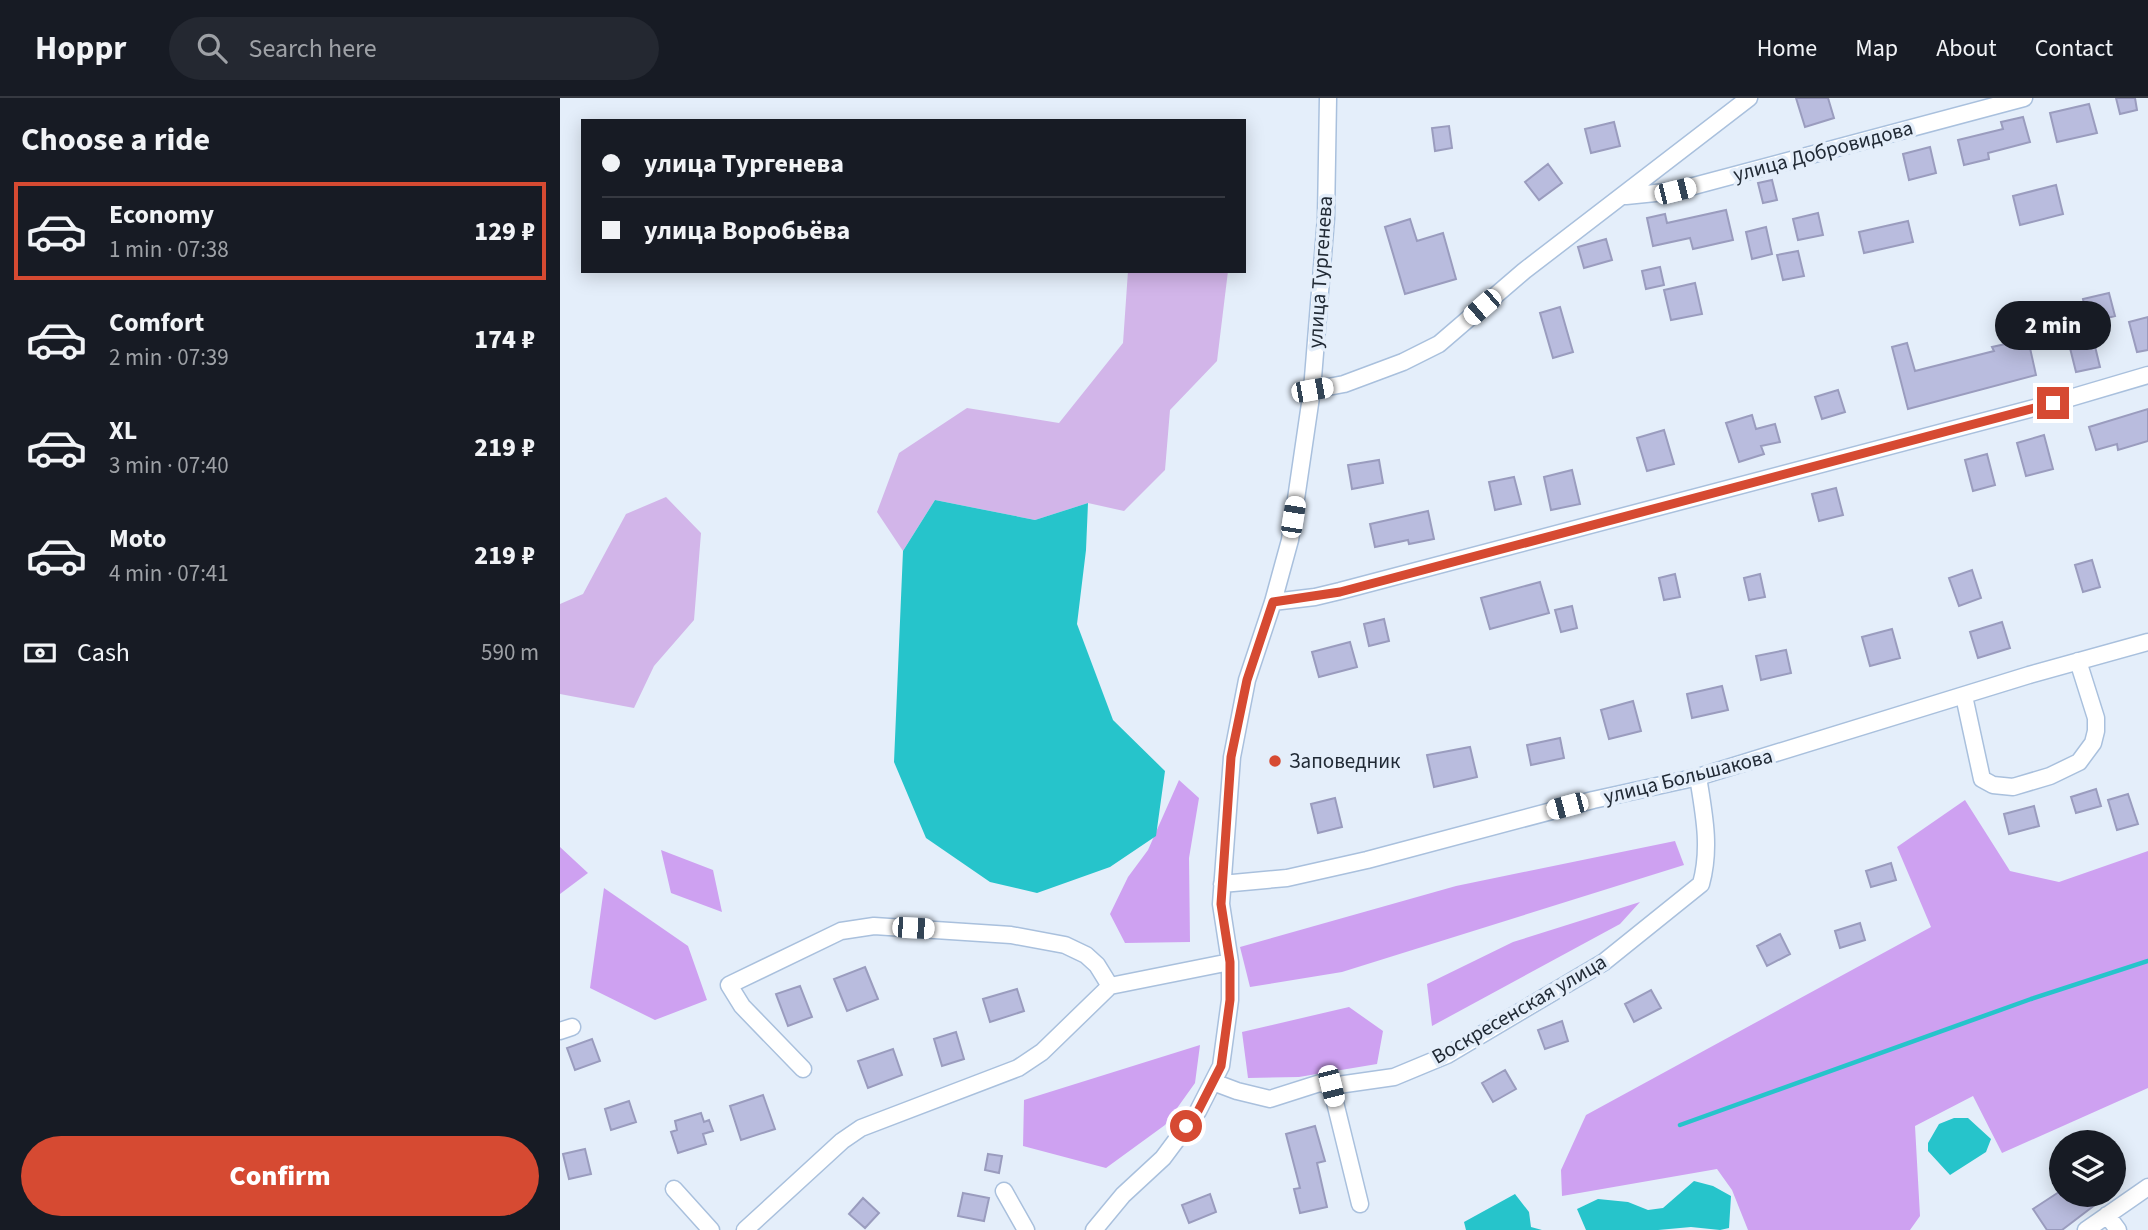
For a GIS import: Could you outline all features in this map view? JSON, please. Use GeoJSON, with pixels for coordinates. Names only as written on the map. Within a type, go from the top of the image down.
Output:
{"type":"FeatureCollection","features":[{"type":"Feature","properties":{"kind":"street","name":"улица Тургенева"},"geometry":{"type":"LineString","coordinates":[[1094,1230],[1123,1195],[1163,1158],[1198,1111],[1221,1066],[1230,1000],[1230,962],[1221,904],[1231,757],[1247,680],[1290,540],[1312,390],[1326,218],[1328,98]]}},
{"type":"Feature","properties":{"kind":"street","name":"улица Добровидова"},"geometry":{"type":"LineString","coordinates":[[1312,390],[1344,384],[1403,362],[1439,344],[1524,271],[1749,98]]}},
{"type":"Feature","properties":{"kind":"street","name":"улица Добровидова"},"geometry":{"type":"LineString","coordinates":[[1620,197],[1675,191],[2024,98]]}},
{"type":"Feature","properties":{"kind":"street"},"geometry":{"type":"LineString","coordinates":[[1273,602],[1340,592],[2040,407],[2148,375]]}},
{"type":"Feature","properties":{"kind":"street","name":"улица Большакова"},"geometry":{"type":"LineString","coordinates":[[1222,884],[1287,878],[1367,860],[1592,800],[1698,777],[2148,642]]}},
{"type":"Feature","properties":{"kind":"street"},"geometry":{"type":"LineString","coordinates":[[1964,696],[1982,779],[1993,785],[2013,787],[2050,776],[2079,762],[2094,743],[2096,718],[2078,661]]}},
{"type":"Feature","properties":{"kind":"street","name":"Воскресенская улица"},"geometry":{"type":"LineString","coordinates":[[1213,1082],[1270,1099],[1320,1083],[1331,1086],[1394,1077],[1447,1055],[1604,962],[1700,884],[1706,865],[1707,841],[1698,777]]}},
{"type":"Feature","properties":{"kind":"street"},"geometry":{"type":"LineString","coordinates":[[803,1069],[742,1006],[729,985],[841,931],[874,926],[933,929],[1011,935],[1065,945],[1086,955],[1097,965],[1110,986]]}},
{"type":"Feature","properties":{"kind":"street"},"geometry":{"type":"LineString","coordinates":[[745,1230],[842,1141],[861,1128],[1018,1068],[1042,1052],[1110,986],[1230,962]]}},
{"type":"Feature","properties":{"kind":"street"},"geometry":{"type":"LineString","coordinates":[[1331,1086],[1360,1204]]}},
{"type":"Feature","properties":{"kind":"street"},"geometry":{"type":"LineString","coordinates":[[2086,1230],[2148,1187]]}},
{"type":"Feature","properties":{"kind":"street"},"geometry":{"type":"LineString","coordinates":[[674,1189],[711,1230]]}},
{"type":"Feature","properties":{"kind":"street"},"geometry":{"type":"LineString","coordinates":[[1004,1191],[1026,1230]]}},
{"type":"Feature","properties":{"kind":"street"},"geometry":{"type":"LineString","coordinates":[[2107,1215],[2118,1230]]}},
{"type":"Feature","properties":{"kind":"shaded area"},"geometry":{"type":"Polygon","coordinates":[[[1128,273],[1228,273],[1217,361],[1170,410],[1165,470],[1124,511],[1088,503],[1035,520],[935,500],[903,551],[877,512],[899,453],[967,408],[1059,423],[1123,343],[1128,273]]]}},
{"type":"Feature","properties":{"kind":"shaded area"},"geometry":{"type":"Polygon","coordinates":[[[666,497],[701,533],[694,620],[654,666],[634,708],[560,694],[560,604],[583,594],[626,514],[666,497]]]}},
{"type":"Feature","properties":{"kind":"shaded area"},"geometry":{"type":"Polygon","coordinates":[[[1179,780],[1199,798],[1189,858],[1190,942],[1125,943],[1110,914],[1128,877],[1148,850],[1179,780]]]}},
{"type":"Feature","properties":{"kind":"shaded area"},"geometry":{"type":"Polygon","coordinates":[[[1965,800],[2010,871],[2059,882],[2148,851],[2148,1088],[2002,1153],[1973,1096],[1915,1126],[1920,1216],[1910,1230],[1748,1230],[1732,1190],[1717,1169],[1562,1196],[1561,1170],[1586,1115],[1931,927],[1897,847],[1965,800]]]}},
{"type":"Feature","properties":{"kind":"shaded area"},"geometry":{"type":"Polygon","coordinates":[[[1675,841],[1684,865],[1342,972],[1250,987],[1240,947],[1456,886],[1675,841]]]}},
{"type":"Feature","properties":{"kind":"shaded area"},"geometry":{"type":"Polygon","coordinates":[[[560,847],[588,873],[560,894],[560,847]]]}},
{"type":"Feature","properties":{"kind":"shaded area"},"geometry":{"type":"Polygon","coordinates":[[[661,850],[713,870],[722,912],[671,893],[661,850]]]}},
{"type":"Feature","properties":{"kind":"shaded area"},"geometry":{"type":"Polygon","coordinates":[[[604,888],[688,946],[707,1000],[655,1020],[590,988],[604,888]]]}},
{"type":"Feature","properties":{"kind":"shaded area"},"geometry":{"type":"Polygon","coordinates":[[[1640,902],[1620,924],[1432,1026],[1427,984],[1513,942],[1640,902]]]}},
{"type":"Feature","properties":{"kind":"shaded area"},"geometry":{"type":"Polygon","coordinates":[[[1349,1007],[1383,1031],[1377,1064],[1299,1077],[1248,1078],[1242,1032],[1349,1007]]]}},
{"type":"Feature","properties":{"kind":"shaded area"},"geometry":{"type":"Polygon","coordinates":[[[1200,1045],[1195,1083],[1165,1125],[1106,1168],[1023,1146],[1024,1100],[1200,1045]]]}},
{"type":"Feature","properties":{"kind":"water"},"geometry":{"type":"Polygon","coordinates":[[[935,500],[1035,520],[1088,503],[1086,550],[1077,624],[1113,720],[1165,771],[1156,836],[1110,867],[1037,893],[990,882],[926,838],[894,762],[903,551],[935,500]]]}},
{"type":"Feature","properties":{"kind":"water"},"geometry":{"type":"Polygon","coordinates":[[[1954,1118],[1968,1118],[1991,1139],[1986,1152],[1950,1175],[1928,1151],[1928,1143],[1939,1124],[1954,1118]]]}},
{"type":"Feature","properties":{"kind":"water"},"geometry":{"type":"Polygon","coordinates":[[[1694,1181],[1713,1186],[1731,1196],[1729,1228],[1586,1230],[1577,1209],[1598,1199],[1628,1202],[1648,1210],[1663,1208],[1694,1181]]]}},
{"type":"Feature","properties":{"kind":"water"},"geometry":{"type":"Polygon","coordinates":[[[1515,1194],[1529,1212],[1531,1227],[1542,1230],[1466,1230],[1464,1222],[1515,1194]]]}},
{"type":"Feature","properties":{"kind":"building"},"geometry":{"type":"Polygon","coordinates":[[[1796,98],[1828,98],[1834,118],[1805,127],[1796,98]]]}},
{"type":"Feature","properties":{"kind":"building"},"geometry":{"type":"Polygon","coordinates":[[[2116,98],[2135,98],[2137,110],[2120,114],[2116,98]]]}},
{"type":"Feature","properties":{"kind":"building"},"geometry":{"type":"Polygon","coordinates":[[[2089,104],[2097,133],[2057,142],[2050,113],[2089,104]]]}},
{"type":"Feature","properties":{"kind":"building"},"geometry":{"type":"Polygon","coordinates":[[[2023,117],[2030,142],[1988,153],[1989,159],[1964,165],[1958,140],[2003,129],[2001,122],[2023,117]]]}},
{"type":"Feature","properties":{"kind":"building"},"geometry":{"type":"Polygon","coordinates":[[[1614,122],[1620,146],[1591,153],[1585,129],[1614,122]]]}},
{"type":"Feature","properties":{"kind":"building"},"geometry":{"type":"Polygon","coordinates":[[[1449,126],[1452,148],[1435,151],[1432,128],[1449,126]]]}},
{"type":"Feature","properties":{"kind":"building"},"geometry":{"type":"Polygon","coordinates":[[[1930,147],[1936,173],[1909,180],[1903,154],[1930,147]]]}},
{"type":"Feature","properties":{"kind":"building"},"geometry":{"type":"Polygon","coordinates":[[[1548,164],[1562,183],[1539,200],[1525,182],[1548,164]]]}},
{"type":"Feature","properties":{"kind":"building"},"geometry":{"type":"Polygon","coordinates":[[[1772,180],[1777,200],[1763,203],[1758,183],[1772,180]]]}},
{"type":"Feature","properties":{"kind":"building"},"geometry":{"type":"Polygon","coordinates":[[[2056,185],[2063,214],[2020,225],[2013,196],[2056,185]]]}},
{"type":"Feature","properties":{"kind":"building"},"geometry":{"type":"Polygon","coordinates":[[[1726,210],[1733,240],[1693,249],[1690,238],[1653,246],[1647,218],[1665,214],[1667,223],[1726,210]]]}},
{"type":"Feature","properties":{"kind":"building"},"geometry":{"type":"Polygon","coordinates":[[[1818,213],[1823,235],[1798,240],[1793,219],[1818,213]]]}},
{"type":"Feature","properties":{"kind":"building"},"geometry":{"type":"Polygon","coordinates":[[[1410,219],[1417,241],[1443,233],[1456,279],[1405,294],[1385,227],[1410,219]]]}},
{"type":"Feature","properties":{"kind":"building"},"geometry":{"type":"Polygon","coordinates":[[[1908,221],[1913,242],[1864,253],[1859,232],[1908,221]]]}},
{"type":"Feature","properties":{"kind":"building"},"geometry":{"type":"Polygon","coordinates":[[[1766,227],[1772,254],[1752,259],[1746,232],[1766,227]]]}},
{"type":"Feature","properties":{"kind":"building"},"geometry":{"type":"Polygon","coordinates":[[[1606,239],[1612,260],[1584,268],[1578,247],[1606,239]]]}},
{"type":"Feature","properties":{"kind":"building"},"geometry":{"type":"Polygon","coordinates":[[[1798,251],[1804,276],[1783,280],[1777,255],[1798,251]]]}},
{"type":"Feature","properties":{"kind":"building"},"geometry":{"type":"Polygon","coordinates":[[[1660,267],[1664,285],[1646,289],[1642,271],[1660,267]]]}},
{"type":"Feature","properties":{"kind":"building"},"geometry":{"type":"Polygon","coordinates":[[[1695,283],[1702,314],[1671,320],[1664,290],[1695,283]]]}},
{"type":"Feature","properties":{"kind":"building"},"geometry":{"type":"Polygon","coordinates":[[[2109,293],[2115,316],[2088,323],[2083,299],[2109,293]]]}},
{"type":"Feature","properties":{"kind":"building"},"geometry":{"type":"Polygon","coordinates":[[[1560,307],[1573,352],[1553,358],[1540,313],[1560,307]]]}},
{"type":"Feature","properties":{"kind":"building"},"geometry":{"type":"Polygon","coordinates":[[[2148,317],[2148,350],[2137,352],[2129,322],[2148,317]]]}},
{"type":"Feature","properties":{"kind":"building"},"geometry":{"type":"Polygon","coordinates":[[[2092,334],[2100,367],[2076,372],[2068,340],[2092,334]]]}},
{"type":"Feature","properties":{"kind":"building"},"geometry":{"type":"Polygon","coordinates":[[[2028,339],[2036,375],[1908,409],[1892,347],[1907,343],[1915,371],[1994,351],[1992,347],[2028,339]]]}},
{"type":"Feature","properties":{"kind":"building"},"geometry":{"type":"Polygon","coordinates":[[[1838,390],[1845,412],[1822,419],[1815,397],[1838,390]]]}},
{"type":"Feature","properties":{"kind":"building"},"geometry":{"type":"Polygon","coordinates":[[[2148,409],[2148,441],[2118,450],[2117,444],[2096,450],[2089,427],[2148,409]]]}},
{"type":"Feature","properties":{"kind":"building"},"geometry":{"type":"Polygon","coordinates":[[[1752,415],[1756,429],[1775,424],[1780,442],[1761,446],[1764,454],[1739,462],[1726,423],[1752,415]]]}},
{"type":"Feature","properties":{"kind":"building"},"geometry":{"type":"Polygon","coordinates":[[[1664,430],[1674,464],[1647,471],[1637,438],[1664,430]]]}},
{"type":"Feature","properties":{"kind":"building"},"geometry":{"type":"Polygon","coordinates":[[[2044,435],[2053,469],[2026,476],[2017,443],[2044,435]]]}},
{"type":"Feature","properties":{"kind":"building"},"geometry":{"type":"Polygon","coordinates":[[[1987,454],[1995,485],[1973,491],[1965,460],[1987,454]]]}},
{"type":"Feature","properties":{"kind":"building"},"geometry":{"type":"Polygon","coordinates":[[[1379,460],[1383,483],[1352,489],[1348,465],[1379,460]]]}},
{"type":"Feature","properties":{"kind":"building"},"geometry":{"type":"Polygon","coordinates":[[[1572,470],[1580,504],[1551,510],[1544,477],[1572,470]]]}},
{"type":"Feature","properties":{"kind":"building"},"geometry":{"type":"Polygon","coordinates":[[[1514,477],[1521,504],[1495,510],[1489,482],[1514,477]]]}},
{"type":"Feature","properties":{"kind":"building"},"geometry":{"type":"Polygon","coordinates":[[[1836,488],[1843,515],[1819,521],[1812,494],[1836,488]]]}},
{"type":"Feature","properties":{"kind":"building"},"geometry":{"type":"Polygon","coordinates":[[[1428,511],[1434,539],[1409,544],[1408,540],[1375,547],[1370,524],[1428,511]]]}},
{"type":"Feature","properties":{"kind":"building"},"geometry":{"type":"Polygon","coordinates":[[[2092,560],[2100,587],[2083,592],[2075,565],[2092,560]]]}},
{"type":"Feature","properties":{"kind":"building"},"geometry":{"type":"Polygon","coordinates":[[[1972,570],[1981,598],[1959,606],[1949,578],[1972,570]]]}},
{"type":"Feature","properties":{"kind":"building"},"geometry":{"type":"Polygon","coordinates":[[[1675,574],[1680,597],[1664,600],[1659,578],[1675,574]]]}},
{"type":"Feature","properties":{"kind":"building"},"geometry":{"type":"Polygon","coordinates":[[[1760,574],[1765,597],[1749,600],[1744,578],[1760,574]]]}},
{"type":"Feature","properties":{"kind":"building"},"geometry":{"type":"Polygon","coordinates":[[[1540,582],[1549,613],[1490,629],[1481,598],[1540,582]]]}},
{"type":"Feature","properties":{"kind":"building"},"geometry":{"type":"Polygon","coordinates":[[[1572,606],[1577,628],[1561,632],[1555,610],[1572,606]]]}},
{"type":"Feature","properties":{"kind":"building"},"geometry":{"type":"Polygon","coordinates":[[[1384,619],[1389,641],[1369,646],[1364,624],[1384,619]]]}},
{"type":"Feature","properties":{"kind":"building"},"geometry":{"type":"Polygon","coordinates":[[[2002,622],[2010,648],[1978,658],[1970,632],[2002,622]]]}},
{"type":"Feature","properties":{"kind":"building"},"geometry":{"type":"Polygon","coordinates":[[[1892,629],[1900,658],[1870,666],[1862,637],[1892,629]]]}},
{"type":"Feature","properties":{"kind":"building"},"geometry":{"type":"Polygon","coordinates":[[[1350,642],[1357,667],[1319,677],[1312,652],[1350,642]]]}},
{"type":"Feature","properties":{"kind":"building"},"geometry":{"type":"Polygon","coordinates":[[[1786,650],[1791,673],[1761,680],[1756,656],[1786,650]]]}},
{"type":"Feature","properties":{"kind":"building"},"geometry":{"type":"Polygon","coordinates":[[[1722,686],[1728,710],[1692,718],[1687,694],[1722,686]]]}},
{"type":"Feature","properties":{"kind":"building"},"geometry":{"type":"Polygon","coordinates":[[[1633,701],[1641,731],[1609,739],[1601,710],[1633,701]]]}},
{"type":"Feature","properties":{"kind":"building"},"geometry":{"type":"Polygon","coordinates":[[[1560,738],[1564,758],[1531,765],[1527,745],[1560,738]]]}},
{"type":"Feature","properties":{"kind":"building"},"geometry":{"type":"Polygon","coordinates":[[[1470,747],[1477,777],[1434,787],[1427,755],[1470,747]]]}},
{"type":"Feature","properties":{"kind":"building"},"geometry":{"type":"Polygon","coordinates":[[[2096,789],[2101,806],[2076,813],[2071,797],[2096,789]]]}},
{"type":"Feature","properties":{"kind":"building"},"geometry":{"type":"Polygon","coordinates":[[[2128,794],[2138,824],[2117,830],[2108,800],[2128,794]]]}},
{"type":"Feature","properties":{"kind":"building"},"geometry":{"type":"Polygon","coordinates":[[[1335,798],[1342,827],[1318,833],[1311,804],[1335,798]]]}},
{"type":"Feature","properties":{"kind":"building"},"geometry":{"type":"Polygon","coordinates":[[[2034,806],[2039,826],[2009,834],[2004,814],[2034,806]]]}},
{"type":"Feature","properties":{"kind":"building"},"geometry":{"type":"Polygon","coordinates":[[[1891,863],[1896,880],[1871,887],[1866,871],[1891,863]]]}},
{"type":"Feature","properties":{"kind":"building"},"geometry":{"type":"Polygon","coordinates":[[[1860,923],[1865,940],[1840,948],[1835,931],[1860,923]]]}},
{"type":"Feature","properties":{"kind":"building"},"geometry":{"type":"Polygon","coordinates":[[[1780,934],[1790,954],[1767,966],[1757,946],[1780,934]]]}},
{"type":"Feature","properties":{"kind":"building"},"geometry":{"type":"Polygon","coordinates":[[[865,967],[878,999],[847,1011],[834,979],[865,967]]]}},
{"type":"Feature","properties":{"kind":"building"},"geometry":{"type":"Polygon","coordinates":[[[800,986],[812,1017],[788,1026],[776,994],[800,986]]]}},
{"type":"Feature","properties":{"kind":"building"},"geometry":{"type":"Polygon","coordinates":[[[1017,989],[1024,1011],[990,1022],[983,999],[1017,989]]]}},
{"type":"Feature","properties":{"kind":"building"},"geometry":{"type":"Polygon","coordinates":[[[1651,990],[1661,1008],[1634,1022],[1625,1004],[1651,990]]]}},
{"type":"Feature","properties":{"kind":"building"},"geometry":{"type":"Polygon","coordinates":[[[1562,1021],[1568,1041],[1545,1049],[1538,1030],[1562,1021]]]}},
{"type":"Feature","properties":{"kind":"building"},"geometry":{"type":"Polygon","coordinates":[[[956,1032],[964,1059],[942,1066],[934,1039],[956,1032]]]}},
{"type":"Feature","properties":{"kind":"building"},"geometry":{"type":"Polygon","coordinates":[[[592,1039],[600,1061],[575,1070],[567,1048],[592,1039]]]}},
{"type":"Feature","properties":{"kind":"building"},"geometry":{"type":"Polygon","coordinates":[[[893,1049],[902,1075],[868,1088],[858,1061],[893,1049]]]}},
{"type":"Feature","properties":{"kind":"building"},"geometry":{"type":"Polygon","coordinates":[[[1505,1070],[1516,1089],[1493,1102],[1482,1083],[1505,1070]]]}},
{"type":"Feature","properties":{"kind":"building"},"geometry":{"type":"Polygon","coordinates":[[[763,1095],[775,1129],[741,1140],[730,1106],[763,1095]]]}},
{"type":"Feature","properties":{"kind":"building"},"geometry":{"type":"Polygon","coordinates":[[[629,1101],[636,1122],[611,1130],[605,1109],[629,1101]]]}},
{"type":"Feature","properties":{"kind":"building"},"geometry":{"type":"Polygon","coordinates":[[[701,1113],[704,1122],[709,1120],[713,1131],[703,1134],[706,1144],[678,1153],[671,1132],[677,1130],[675,1121],[701,1113]]]}},
{"type":"Feature","properties":{"kind":"building"},"geometry":{"type":"Polygon","coordinates":[[[1315,1126],[1325,1161],[1317,1163],[1327,1207],[1300,1213],[1294,1189],[1300,1188],[1286,1134],[1315,1126]]]}},
{"type":"Feature","properties":{"kind":"building"},"geometry":{"type":"Polygon","coordinates":[[[585,1149],[591,1174],[569,1179],[563,1154],[585,1149]]]}},
{"type":"Feature","properties":{"kind":"building"},"geometry":{"type":"Polygon","coordinates":[[[988,1154],[1002,1156],[999,1173],[985,1170],[988,1154]]]}},
{"type":"Feature","properties":{"kind":"building"},"geometry":{"type":"Polygon","coordinates":[[[963,1193],[989,1198],[984,1221],[958,1216],[963,1193]]]}},
{"type":"Feature","properties":{"kind":"building"},"geometry":{"type":"Polygon","coordinates":[[[1210,1194],[1216,1212],[1189,1223],[1182,1205],[1210,1194]]]}},
{"type":"Feature","properties":{"kind":"building"},"geometry":{"type":"Polygon","coordinates":[[[863,1198],[879,1213],[865,1228],[849,1214],[863,1198]]]}},
{"type":"Feature","properties":{"kind":"building"},"geometry":{"type":"Polygon","coordinates":[[[2049,1199],[2049,1207],[2092,1207],[2062,1230],[2047,1230],[2033,1209],[2049,1199]]]}},
{"type":"Feature","properties":{"kind":"waterway"},"geometry":{"type":"LineString","coordinates":[[1680,1125],[2031,999],[2148,961]]}},
{"type":"Feature","properties":{"kind":"place","name":"Заповедник"},"geometry":{"type":"Point","coordinates":[1275,761]}},
{"type":"Feature","properties":{"kind":"route"},"geometry":{"type":"LineString","coordinates":[[1186,1126],[1198,1111],[1221,1066],[1230,1000],[1230,962],[1221,904],[1231,757],[1247,680],[1273,602],[1340,592],[2053,403]]}}]}
